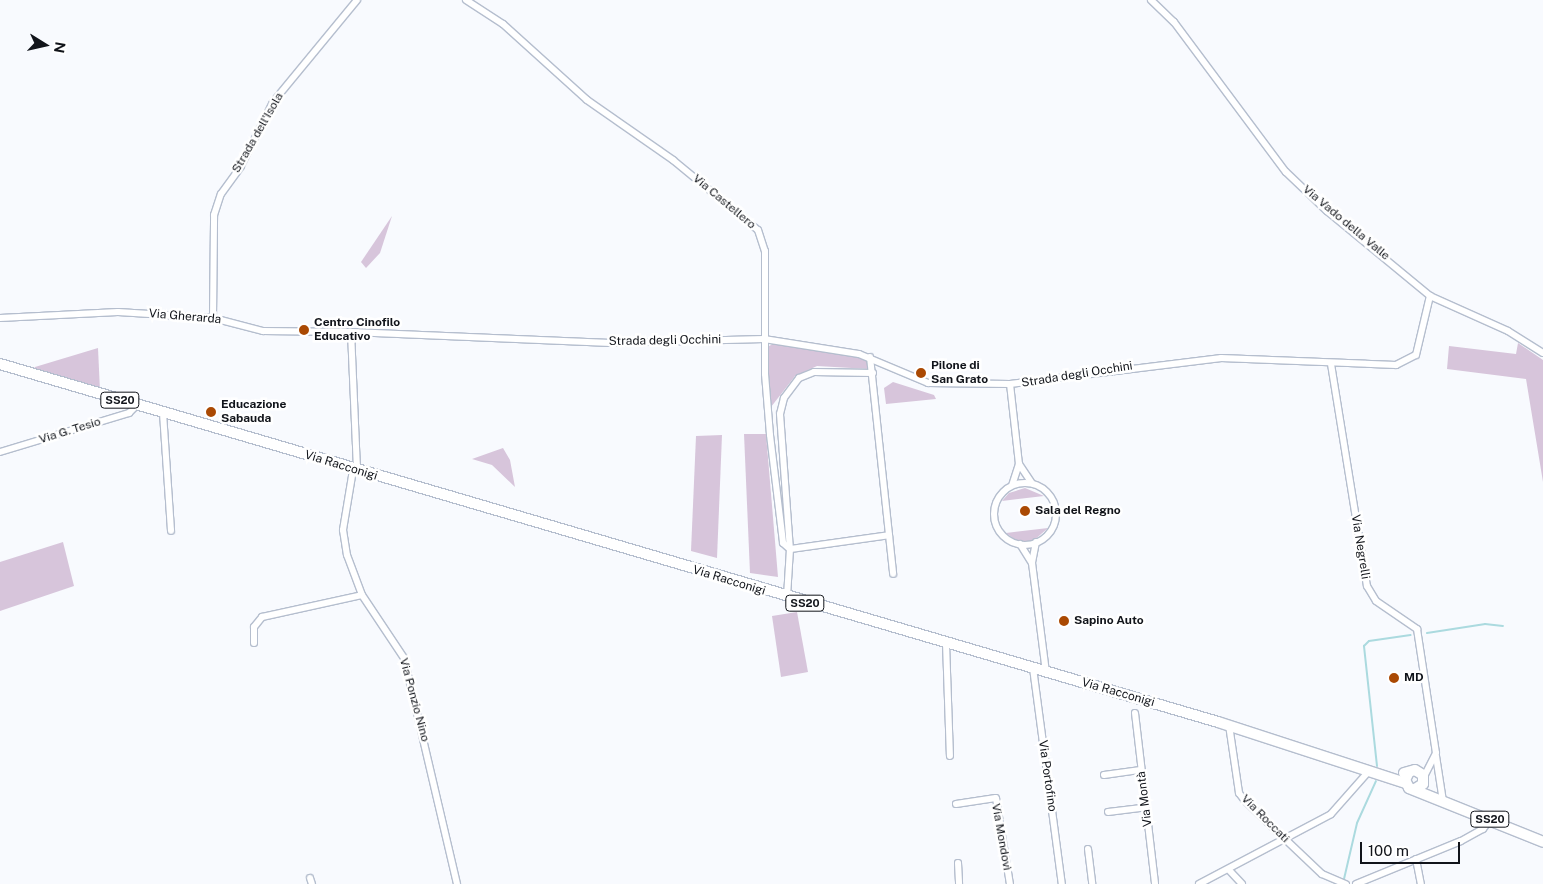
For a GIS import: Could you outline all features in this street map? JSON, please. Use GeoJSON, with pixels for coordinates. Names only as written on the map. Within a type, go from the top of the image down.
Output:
{"type":"FeatureCollection","features":[{"type":"Feature","properties":{"kind":"main road","name":"Via Racconigi"},"geometry":{"type":"LineString","coordinates":[[0,364],[787,598],[1229,725],[1406,783],[1415,789]]}},
{"type":"Feature","properties":{"kind":"main road","name":"Via Racconigi"},"geometry":{"type":"LineString","coordinates":[[1381,775],[1412,771]]}},
{"type":"Feature","properties":{"kind":"main road"},"geometry":{"type":"LineString","coordinates":[[1406,783],[1412,771],[1424,779],[1440,800]]}},
{"type":"Feature","properties":{"kind":"main road"},"geometry":{"type":"LineString","coordinates":[[1415,789],[1424,779]]}},
{"type":"Feature","properties":{"kind":"main road","name":"SS20"},"geometry":{"type":"LineString","coordinates":[[1415,789],[1543,842]]}},
{"type":"Feature","properties":{"kind":"street","name":"Strada dell'Isola"},"geometry":{"type":"LineString","coordinates":[[213,318],[214,215],[220,194],[241,166],[273,102],[357,0]]}},
{"type":"Feature","properties":{"kind":"street","name":"Via Castellero"},"geometry":{"type":"LineString","coordinates":[[466,0],[509,29],[588,100],[673,160],[758,230],[765,251],[764,339],[782,535],[790,549],[787,598]]}},
{"type":"Feature","properties":{"kind":"street","name":"Via Vado della Valle"},"geometry":{"type":"LineString","coordinates":[[1151,0],[1174,22],[1286,172],[1430,296],[1508,332],[1543,354]]}},
{"type":"Feature","properties":{"kind":"street","name":"Strada degli Occhini"},"geometry":{"type":"LineString","coordinates":[[351,332],[611,343],[764,339],[870,357],[928,382],[1010,384],[1221,358],[1386,366],[1412,360],[1422,343],[1430,296]]}},
{"type":"Feature","properties":{"kind":"street","name":"Via Gherarda"},"geometry":{"type":"LineString","coordinates":[[0,318],[118,312],[213,318],[263,331],[351,332]]}},
{"type":"Feature","properties":{"kind":"street"},"geometry":{"type":"LineString","coordinates":[[351,332],[355,470]]}},
{"type":"Feature","properties":{"kind":"street"},"geometry":{"type":"LineString","coordinates":[[870,357],[893,574]]}},
{"type":"Feature","properties":{"kind":"street","name":"Via Negrelli"},"geometry":{"type":"LineString","coordinates":[[1331,364],[1365,580],[1376,600],[1418,629],[1436,756],[1440,800]]}},
{"type":"Feature","properties":{"kind":"street"},"geometry":{"type":"LineString","coordinates":[[872,373],[814,372],[799,378],[784,398],[780,414],[790,549],[889,535]]}},
{"type":"Feature","properties":{"kind":"street"},"geometry":{"type":"LineString","coordinates":[[1010,384],[1019,464],[1012,485],[998,498],[994,518],[1002,536],[1020,544],[1036,542],[1050,532],[1055,507],[1047,492],[1032,483],[1019,464]]}},
{"type":"Feature","properties":{"kind":"street","name":"Via G. Tesio"},"geometry":{"type":"LineString","coordinates":[[0,452],[129,413],[137,405]]}},
{"type":"Feature","properties":{"kind":"street"},"geometry":{"type":"LineString","coordinates":[[163,413],[171,531]]}},
{"type":"Feature","properties":{"kind":"street","name":"Via Ponzio Nino"},"geometry":{"type":"LineString","coordinates":[[355,470],[342,534],[362,595],[404,658],[457,884]]}},
{"type":"Feature","properties":{"kind":"street"},"geometry":{"type":"LineString","coordinates":[[1012,485],[1032,483]]}},
{"type":"Feature","properties":{"kind":"street"},"geometry":{"type":"LineString","coordinates":[[1036,542],[1032,562],[1046,672]]}},
{"type":"Feature","properties":{"kind":"street"},"geometry":{"type":"LineString","coordinates":[[1020,544],[1032,562]]}},
{"type":"Feature","properties":{"kind":"street"},"geometry":{"type":"LineString","coordinates":[[254,643],[254,627],[262,616],[362,595]]}},
{"type":"Feature","properties":{"kind":"street"},"geometry":{"type":"LineString","coordinates":[[946,643],[950,756]]}},
{"type":"Feature","properties":{"kind":"street","name":"Via Portofino"},"geometry":{"type":"LineString","coordinates":[[1033,668],[1062,884]]}},
{"type":"Feature","properties":{"kind":"street","name":"Via Montà"},"geometry":{"type":"LineString","coordinates":[[1135,713],[1155,884]]}},
{"type":"Feature","properties":{"kind":"street","name":"Via Roccati"},"geometry":{"type":"LineString","coordinates":[[1229,725],[1239,793],[1285,840],[1322,874],[1346,884]]}},
{"type":"Feature","properties":{"kind":"street"},"geometry":{"type":"LineString","coordinates":[[1412,771],[1430,762],[1436,756]]}},
{"type":"Feature","properties":{"kind":"street"},"geometry":{"type":"LineString","coordinates":[[1424,779],[1430,762]]}},
{"type":"Feature","properties":{"kind":"street"},"geometry":{"type":"LineString","coordinates":[[1104,775],[1141,770]]}},
{"type":"Feature","properties":{"kind":"street"},"geometry":{"type":"LineString","coordinates":[[1199,884],[1285,840],[1344,805],[1369,771]]}},
{"type":"Feature","properties":{"kind":"street","name":"Via Mondovì"},"geometry":{"type":"LineString","coordinates":[[956,804],[996,798],[1010,884]]}},
{"type":"Feature","properties":{"kind":"street"},"geometry":{"type":"LineString","coordinates":[[1108,812],[1146,807]]}},
{"type":"Feature","properties":{"kind":"street"},"geometry":{"type":"LineString","coordinates":[[1356,884],[1479,832],[1490,819]]}},
{"type":"Feature","properties":{"kind":"street"},"geometry":{"type":"LineString","coordinates":[[1088,849],[1092,884]]}},
{"type":"Feature","properties":{"kind":"street"},"geometry":{"type":"LineString","coordinates":[[1416,859],[1421,884]]}},
{"type":"Feature","properties":{"kind":"street"},"geometry":{"type":"LineString","coordinates":[[958,863],[958,884]]}},
{"type":"Feature","properties":{"kind":"street"},"geometry":{"type":"LineString","coordinates":[[1229,870],[1242,884]]}},
{"type":"Feature","properties":{"kind":"shaded area"},"geometry":{"type":"Polygon","coordinates":[[[392,216],[380,253],[366,268],[361,262],[392,216]]]}},
{"type":"Feature","properties":{"kind":"shaded area"},"geometry":{"type":"Polygon","coordinates":[[[1518,343],[1543,360],[1543,482],[1526,379],[1447,369],[1449,346],[1516,354],[1518,343]]]}},
{"type":"Feature","properties":{"kind":"shaded area"},"geometry":{"type":"Polygon","coordinates":[[[773,344],[855,355],[867,359],[869,369],[817,366],[795,376],[771,407],[767,347],[773,344]]]}},
{"type":"Feature","properties":{"kind":"shaded area"},"geometry":{"type":"Polygon","coordinates":[[[98,348],[100,391],[33,370],[35,367],[98,348]]]}},
{"type":"Feature","properties":{"kind":"shaded area"},"geometry":{"type":"Polygon","coordinates":[[[893,382],[934,395],[936,399],[886,404],[884,388],[893,382]]]}},
{"type":"Feature","properties":{"kind":"shaded area"},"geometry":{"type":"Polygon","coordinates":[[[744,434],[766,434],[778,577],[750,573],[744,434]]]}},
{"type":"Feature","properties":{"kind":"shaded area"},"geometry":{"type":"Polygon","coordinates":[[[722,435],[717,558],[691,551],[696,436],[722,435]]]}},
{"type":"Feature","properties":{"kind":"shaded area"},"geometry":{"type":"Polygon","coordinates":[[[503,448],[510,460],[515,487],[492,465],[472,459],[503,448]]]}},
{"type":"Feature","properties":{"kind":"shaded area"},"geometry":{"type":"Polygon","coordinates":[[[1025,488],[1044,496],[1002,501],[1009,493],[1025,488]]]}},
{"type":"Feature","properties":{"kind":"shaded area"},"geometry":{"type":"Polygon","coordinates":[[[1048,528],[1032,542],[1017,541],[1006,533],[1048,528]]]}},
{"type":"Feature","properties":{"kind":"shaded area"},"geometry":{"type":"Polygon","coordinates":[[[63,542],[74,586],[0,611],[0,562],[63,542]]]}},
{"type":"Feature","properties":{"kind":"shaded area"},"geometry":{"type":"Polygon","coordinates":[[[797,612],[808,672],[781,677],[772,616],[797,612]]]}},
{"type":"Feature","properties":{"kind":"waterway"},"geometry":{"type":"LineString","coordinates":[[1427,633],[1485,624],[1503,626]]}},
{"type":"Feature","properties":{"kind":"waterway"},"geometry":{"type":"LineString","coordinates":[[1377,766],[1364,646],[1369,641],[1411,635]]}},
{"type":"Feature","properties":{"kind":"waterway"},"geometry":{"type":"LineString","coordinates":[[1344,879],[1357,823],[1376,781]]}},
{"type":"Feature","properties":{"kind":"place","name":"Centro Cinofilo Educativo"},"geometry":{"type":"Point","coordinates":[304,330]}},
{"type":"Feature","properties":{"kind":"place","name":"Pilone di San Grato"},"geometry":{"type":"Point","coordinates":[921,373]}},
{"type":"Feature","properties":{"kind":"place","name":"Educazione Sabauda"},"geometry":{"type":"Point","coordinates":[211,412]}},
{"type":"Feature","properties":{"kind":"place","name":"Sala del Regno"},"geometry":{"type":"Point","coordinates":[1025,511]}},
{"type":"Feature","properties":{"kind":"place","name":"Sapino Auto"},"geometry":{"type":"Point","coordinates":[1064,621]}},
{"type":"Feature","properties":{"kind":"place","name":"MD"},"geometry":{"type":"Point","coordinates":[1394,678]}}]}
